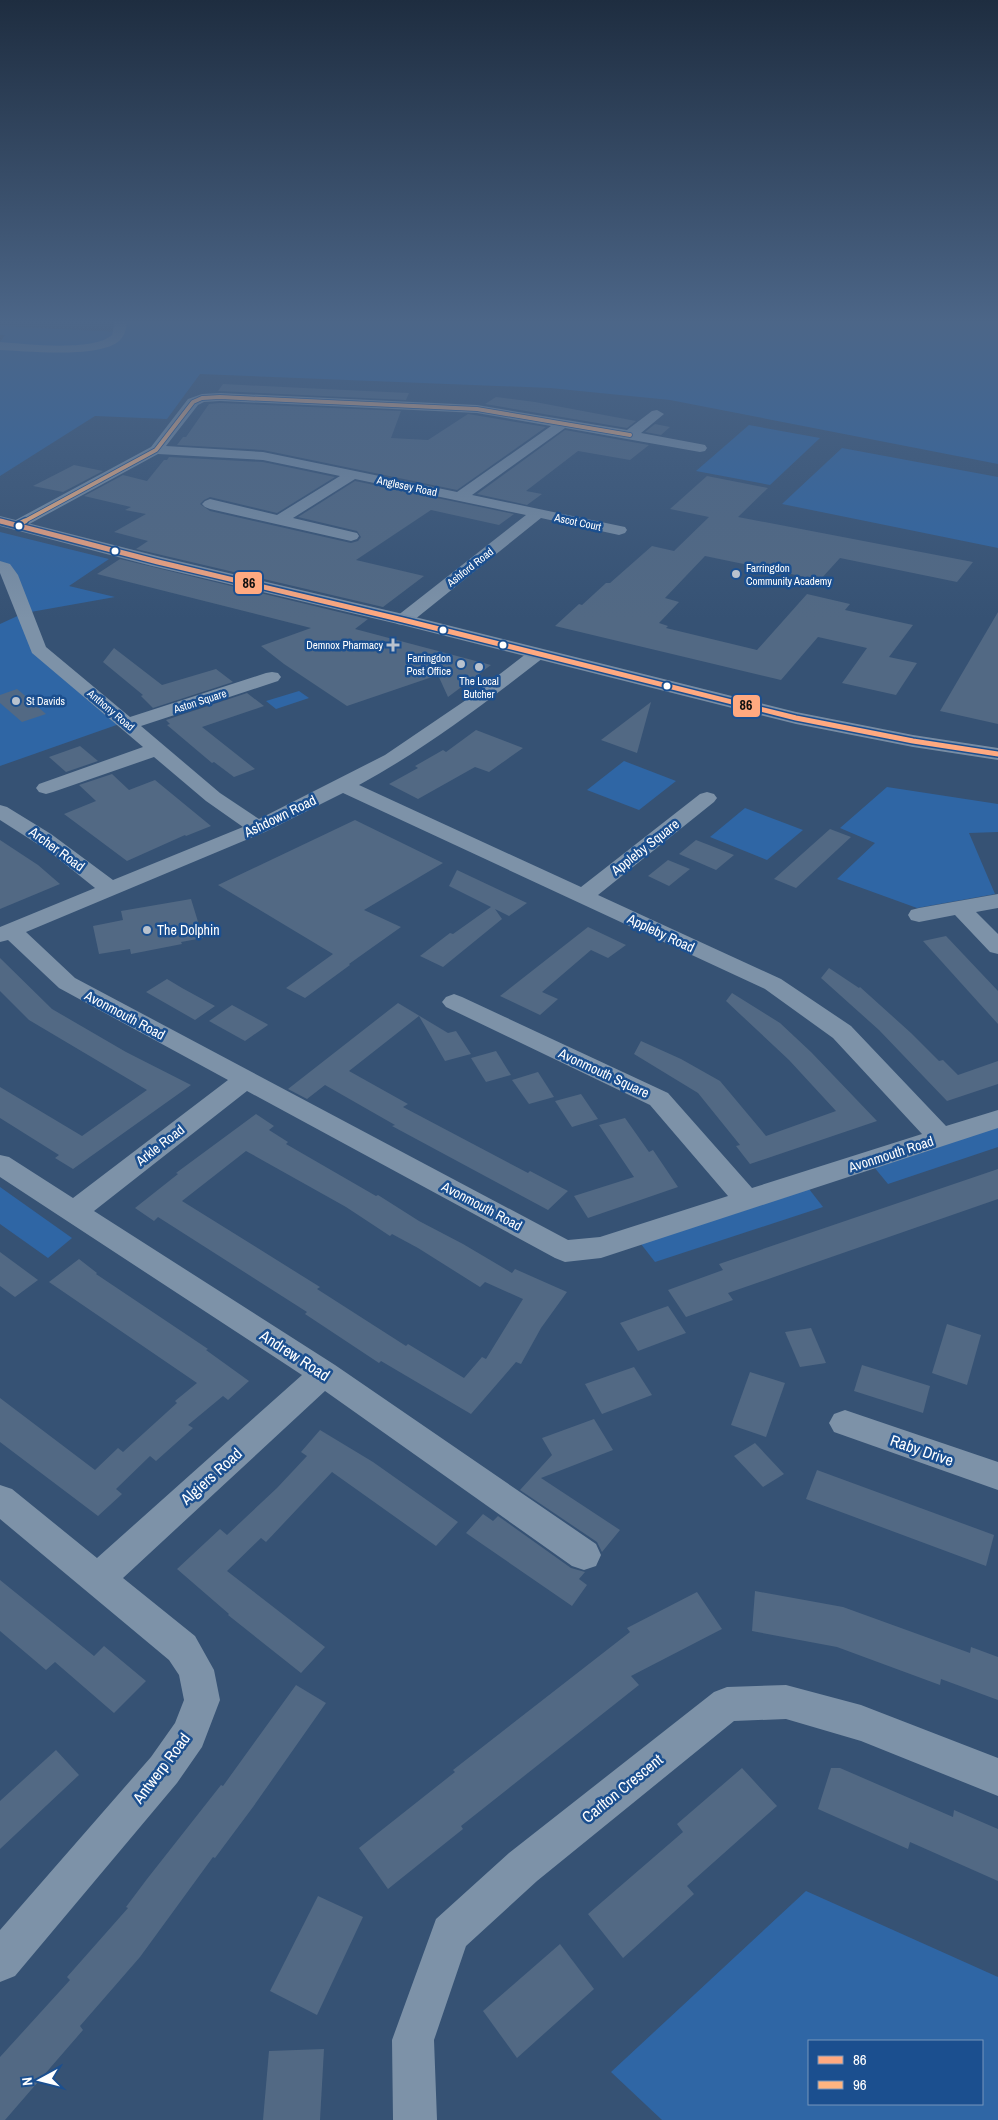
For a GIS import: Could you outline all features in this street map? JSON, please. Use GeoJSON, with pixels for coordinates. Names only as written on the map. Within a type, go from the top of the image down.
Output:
{"type":"FeatureCollection","features":[{"type":"Feature","properties":{"kind":"street"},"geometry":{"type":"LineString","coordinates":[[9,523],[156,450],[178,421]]}},
{"type":"Feature","properties":{"kind":"street"},"geometry":{"type":"LineString","coordinates":[[545,421],[700,448]]}},
{"type":"Feature","properties":{"kind":"street"},"geometry":{"type":"LineString","coordinates":[[630,435],[648,421]]}},
{"type":"Feature","properties":{"kind":"street"},"geometry":{"type":"LineString","coordinates":[[459,497],[562,424]]}},
{"type":"Feature","properties":{"kind":"street"},"geometry":{"type":"LineString","coordinates":[[688,459],[712,438]]}},
{"type":"Feature","properties":{"kind":"street","name":"Anglesey Road"},"geometry":{"type":"LineString","coordinates":[[156,450],[263,456],[538,514]]}},
{"type":"Feature","properties":{"kind":"street"},"geometry":{"type":"LineString","coordinates":[[281,519],[352,474]]}},
{"type":"Feature","properties":{"kind":"street"},"geometry":{"type":"LineString","coordinates":[[210,504],[351,536]]}},
{"type":"Feature","properties":{"kind":"street","name":"Ascot Court"},"geometry":{"type":"LineString","coordinates":[[538,514],[619,530]]}},
{"type":"Feature","properties":{"kind":"street","name":"Ashford Road"},"geometry":{"type":"LineString","coordinates":[[403,620],[538,514]]}},
{"type":"Feature","properties":{"kind":"street"},"geometry":{"type":"LineString","coordinates":[[9,523],[158,562],[403,620],[796,718],[913,741],[998,754]]}},
{"type":"Feature","properties":{"kind":"street","name":"Anthony Road"},"geometry":{"type":"LineString","coordinates":[[0,566],[4,567],[10,575],[38,649],[214,797],[258,828]]}},
{"type":"Feature","properties":{"kind":"street","name":"Ashdown Road"},"geometry":{"type":"LineString","coordinates":[[6,933],[258,828],[343,785],[392,759],[473,704],[537,654]]}},
{"type":"Feature","properties":{"kind":"street","name":"Aston Square"},"geometry":{"type":"LineString","coordinates":[[128,724],[272,677]]}},
{"type":"Feature","properties":{"kind":"street"},"geometry":{"type":"LineString","coordinates":[[46,788],[157,749]]}},
{"type":"Feature","properties":{"kind":"street","name":"Appleby Road"},"geometry":{"type":"LineString","coordinates":[[343,785],[773,984],[842,1032],[941,1138]]}},
{"type":"Feature","properties":{"kind":"street","name":"Appleby Square"},"geometry":{"type":"LineString","coordinates":[[582,897],[707,798]]}},
{"type":"Feature","properties":{"kind":"street","name":"Archer Road"},"geometry":{"type":"LineString","coordinates":[[0,811],[23,824],[70,856],[112,890]]}},
{"type":"Feature","properties":{"kind":"street"},"geometry":{"type":"LineString","coordinates":[[919,915],[998,901]]}},
{"type":"Feature","properties":{"kind":"street"},"geometry":{"type":"LineString","coordinates":[[960,908],[998,947]]}},
{"type":"Feature","properties":{"kind":"street","name":"Avonmouth Road"},"geometry":{"type":"LineString","coordinates":[[6,933],[67,983],[565,1251],[601,1247],[998,1119]]}},
{"type":"Feature","properties":{"kind":"street","name":"Avonmouth Square"},"geometry":{"type":"LineString","coordinates":[[454,1002],[659,1099],[747,1200]]}},
{"type":"Feature","properties":{"kind":"street","name":"Arkle Road"},"geometry":{"type":"LineString","coordinates":[[74,1212],[246,1079]]}},
{"type":"Feature","properties":{"kind":"street","name":"Andrew Road"},"geometry":{"type":"LineString","coordinates":[[0,1164],[324,1374],[584,1555]]}},
{"type":"Feature","properties":{"kind":"street","name":"Algiers Road"},"geometry":{"type":"LineString","coordinates":[[99,1578],[324,1374]]}},
{"type":"Feature","properties":{"kind":"street","name":"Raby Drive"},"geometry":{"type":"LineString","coordinates":[[845,1423],[997,1471]]}},
{"type":"Feature","properties":{"kind":"street","name":"Antwerp Road"},"geometry":{"type":"LineString","coordinates":[[0,1499],[99,1578],[182,1648],[196,1670],[202,1700],[189,1734],[164,1770],[0,1962]]}},
{"type":"Feature","properties":{"kind":"street","name":"Carlton Crescent"},"geometry":{"type":"LineString","coordinates":[[415,2120],[413,2040],[450,1933],[523,1867],[727,1704],[786,1702],[861,1723],[998,1776]]}},
{"type":"Feature","properties":{"kind":"shaded area"},"geometry":{"type":"Polygon","coordinates":[[[0,421],[87,421],[0,476],[0,421]]]}},
{"type":"Feature","properties":{"kind":"shaded area"},"geometry":{"type":"Polygon","coordinates":[[[777,421],[998,421],[998,464],[777,421]]]}},
{"type":"Feature","properties":{"kind":"shaded area"},"geometry":{"type":"Polygon","coordinates":[[[749,425],[820,438],[770,485],[696,471],[749,425]]]}},
{"type":"Feature","properties":{"kind":"shaded area"},"geometry":{"type":"Polygon","coordinates":[[[842,448],[998,477],[998,548],[782,504],[842,448]]]}},
{"type":"Feature","properties":{"kind":"shaded area"},"geometry":{"type":"Polygon","coordinates":[[[0,532],[109,559],[69,586],[115,597],[25,613],[38,649],[125,722],[0,766],[0,624],[24,613],[0,566],[0,532]]]}},
{"type":"Feature","properties":{"kind":"shaded area"},"geometry":{"type":"Polygon","coordinates":[[[299,691],[309,698],[276,709],[266,701],[299,691]]]}},
{"type":"Feature","properties":{"kind":"shaded area"},"geometry":{"type":"Polygon","coordinates":[[[624,761],[676,781],[639,810],[587,790],[624,761]]]}},
{"type":"Feature","properties":{"kind":"shaded area"},"geometry":{"type":"Polygon","coordinates":[[[887,787],[998,804],[998,832],[969,833],[995,894],[917,908],[837,879],[875,843],[840,828],[887,787]]]}},
{"type":"Feature","properties":{"kind":"shaded area"},"geometry":{"type":"Polygon","coordinates":[[[745,808],[803,830],[767,860],[710,837],[745,808]]]}},
{"type":"Feature","properties":{"kind":"shaded area"},"geometry":{"type":"Polygon","coordinates":[[[998,1127],[998,1147],[888,1184],[874,1167],[998,1127]]]}},
{"type":"Feature","properties":{"kind":"shaded area"},"geometry":{"type":"Polygon","coordinates":[[[0,1187],[72,1238],[48,1258],[0,1224],[0,1187]]]}},
{"type":"Feature","properties":{"kind":"shaded area"},"geometry":{"type":"Polygon","coordinates":[[[809,1189],[823,1207],[655,1262],[641,1244],[809,1189]]]}},
{"type":"Feature","properties":{"kind":"shaded area"},"geometry":{"type":"Polygon","coordinates":[[[806,1891],[998,1977],[998,2120],[662,2120],[611,2072],[806,1891]]]}},
{"type":"Feature","properties":{"kind":"building"},"geometry":{"type":"Polygon","coordinates":[[[197,421],[397,421],[391,438],[428,440],[457,421],[510,421],[546,427],[457,490],[263,450],[177,445],[183,437],[186,437],[197,421]]]}},
{"type":"Feature","properties":{"kind":"building"},"geometry":{"type":"Polygon","coordinates":[[[585,421],[636,421],[627,428],[585,421]]]}},
{"type":"Feature","properties":{"kind":"building"},"geometry":{"type":"Polygon","coordinates":[[[655,424],[670,427],[661,435],[645,432],[655,424]]]}},
{"type":"Feature","properties":{"kind":"building"},"geometry":{"type":"Polygon","coordinates":[[[565,430],[649,445],[630,460],[578,451],[526,491],[542,494],[527,505],[477,494],[565,430]]]}},
{"type":"Feature","properties":{"kind":"building"},"geometry":{"type":"Polygon","coordinates":[[[169,457],[263,462],[335,477],[277,513],[210,497],[200,504],[210,511],[351,543],[358,541],[361,537],[357,531],[298,517],[355,481],[514,514],[499,525],[431,510],[356,560],[424,576],[383,607],[136,549],[148,541],[114,532],[146,514],[125,510],[131,507],[84,496],[123,475],[147,481],[164,460],[167,460],[169,457]]]}},
{"type":"Feature","properties":{"kind":"building"},"geometry":{"type":"Polygon","coordinates":[[[74,465],[103,471],[63,492],[33,486],[74,465]]]}},
{"type":"Feature","properties":{"kind":"building"},"geometry":{"type":"Polygon","coordinates":[[[707,476],[768,488],[738,517],[973,562],[957,582],[840,558],[820,580],[705,556],[665,598],[679,602],[659,623],[668,626],[666,628],[757,650],[807,594],[850,604],[845,610],[913,625],[889,657],[917,663],[896,695],[842,683],[867,648],[818,637],[781,680],[555,626],[579,604],[582,605],[606,583],[610,583],[652,546],[674,551],[709,517],[670,509],[707,476]]]}},
{"type":"Feature","properties":{"kind":"building"},"geometry":{"type":"Polygon","coordinates":[[[120,559],[368,619],[355,629],[491,665],[448,697],[438,675],[347,706],[284,664],[261,646],[311,628],[97,574],[120,559]]]}},
{"type":"Feature","properties":{"kind":"building"},"geometry":{"type":"Polygon","coordinates":[[[998,612],[998,724],[940,711],[998,612]]]}},
{"type":"Feature","properties":{"kind":"building"},"geometry":{"type":"Polygon","coordinates":[[[114,648],[162,685],[216,669],[233,682],[153,708],[141,696],[143,695],[103,662],[114,648]]]}},
{"type":"Feature","properties":{"kind":"building","name":"St Davids"},"geometry":{"type":"Polygon","coordinates":[[[17,689],[46,714],[22,722],[0,703],[0,695],[17,689]]]}},
{"type":"Feature","properties":{"kind":"building"},"geometry":{"type":"Polygon","coordinates":[[[247,693],[264,706],[202,727],[255,769],[234,777],[214,762],[212,763],[167,725],[170,724],[166,720],[247,693]]]}},
{"type":"Feature","properties":{"kind":"building"},"geometry":{"type":"Polygon","coordinates":[[[651,702],[637,753],[601,740],[651,702]]]}},
{"type":"Feature","properties":{"kind":"building"},"geometry":{"type":"Polygon","coordinates":[[[476,730],[523,748],[489,772],[475,767],[418,799],[389,784],[418,768],[415,766],[443,750],[446,752],[476,730]]]}},
{"type":"Feature","properties":{"kind":"building"},"geometry":{"type":"Polygon","coordinates":[[[80,746],[98,761],[66,772],[49,757],[80,746]]]}},
{"type":"Feature","properties":{"kind":"building"},"geometry":{"type":"Polygon","coordinates":[[[112,774],[129,790],[155,780],[211,826],[185,835],[127,861],[64,814],[96,801],[79,785],[112,774]]]}},
{"type":"Feature","properties":{"kind":"building"},"geometry":{"type":"Polygon","coordinates":[[[355,820],[443,863],[364,910],[401,927],[305,998],[286,988],[333,954],[218,885],[355,820]]]}},
{"type":"Feature","properties":{"kind":"building"},"geometry":{"type":"Polygon","coordinates":[[[830,829],[851,837],[796,888],[774,879],[830,829]]]}},
{"type":"Feature","properties":{"kind":"building"},"geometry":{"type":"Polygon","coordinates":[[[0,840],[38,865],[60,884],[0,909],[0,840]]]}},
{"type":"Feature","properties":{"kind":"building"},"geometry":{"type":"Polygon","coordinates":[[[696,840],[734,855],[716,870],[679,854],[696,840]]]}},
{"type":"Feature","properties":{"kind":"building"},"geometry":{"type":"Polygon","coordinates":[[[668,860],[690,869],[669,886],[648,876],[668,860]]]}},
{"type":"Feature","properties":{"kind":"building"},"geometry":{"type":"Polygon","coordinates":[[[457,870],[527,903],[509,916],[495,909],[502,919],[443,967],[420,956],[450,933],[453,934],[491,907],[449,886],[457,870]]]}},
{"type":"Feature","properties":{"kind":"building","name":"The Dolphin"},"geometry":{"type":"Polygon","coordinates":[[[191,899],[203,938],[131,954],[130,949],[99,954],[93,926],[123,920],[121,911],[191,899]]]}},
{"type":"Feature","properties":{"kind":"building"},"geometry":{"type":"Polygon","coordinates":[[[588,927],[626,945],[608,958],[591,950],[542,992],[558,999],[540,1015],[500,996],[588,927]]]}},
{"type":"Feature","properties":{"kind":"building"},"geometry":{"type":"Polygon","coordinates":[[[946,936],[998,991],[998,1024],[923,941],[946,936]]]}},
{"type":"Feature","properties":{"kind":"building"},"geometry":{"type":"Polygon","coordinates":[[[0,958],[52,1009],[126,1052],[191,1085],[73,1169],[55,1158],[59,1155],[0,1118],[0,1087],[82,1136],[147,1090],[29,1020],[0,991],[0,958]]]}},
{"type":"Feature","properties":{"kind":"building"},"geometry":{"type":"Polygon","coordinates":[[[829,968],[860,987],[939,1061],[943,1060],[958,1075],[998,1061],[998,1084],[947,1101],[879,1030],[821,978],[829,968]]]}},
{"type":"Feature","properties":{"kind":"building"},"geometry":{"type":"Polygon","coordinates":[[[167,979],[215,1006],[195,1020],[146,992],[167,979]]]}},
{"type":"Feature","properties":{"kind":"building"},"geometry":{"type":"Polygon","coordinates":[[[732,993],[780,1023],[811,1052],[877,1121],[750,1164],[736,1146],[740,1145],[698,1093],[634,1054],[641,1041],[681,1059],[720,1081],[766,1136],[836,1111],[789,1060],[726,1001],[732,993]]]}},
{"type":"Feature","properties":{"kind":"building"},"geometry":{"type":"Polygon","coordinates":[[[398,1003],[448,1033],[456,1031],[471,1054],[445,1061],[419,1016],[349,1071],[408,1104],[403,1107],[528,1173],[530,1171],[568,1191],[548,1210],[392,1126],[395,1125],[325,1085],[307,1099],[288,1089],[398,1003]]]}},
{"type":"Feature","properties":{"kind":"building"},"geometry":{"type":"Polygon","coordinates":[[[232,1005],[268,1025],[245,1041],[209,1021],[232,1005]]]}},
{"type":"Feature","properties":{"kind":"building"},"geometry":{"type":"Polygon","coordinates":[[[496,1051],[511,1075],[486,1082],[471,1058],[496,1051]]]}},
{"type":"Feature","properties":{"kind":"building"},"geometry":{"type":"Polygon","coordinates":[[[538,1072],[554,1097],[529,1104],[512,1080],[538,1072]]]}},
{"type":"Feature","properties":{"kind":"building"},"geometry":{"type":"Polygon","coordinates":[[[581,1094],[598,1119],[572,1127],[555,1101],[581,1094]]]}},
{"type":"Feature","properties":{"kind":"building"},"geometry":{"type":"Polygon","coordinates":[[[256,1114],[274,1126],[269,1130],[288,1142],[286,1144],[376,1196],[378,1195],[419,1221],[512,1273],[515,1269],[567,1292],[541,1328],[521,1364],[516,1362],[471,1414],[381,1361],[379,1363],[305,1314],[307,1312],[158,1217],[154,1221],[135,1208],[178,1174],[176,1173],[256,1114]],[[246,1151],[182,1201],[320,1287],[317,1289],[406,1346],[408,1344],[464,1378],[482,1357],[486,1359],[523,1299],[485,1282],[480,1287],[418,1248],[392,1234],[390,1236],[346,1207],[246,1151]]]}},
{"type":"Feature","properties":{"kind":"building"},"geometry":{"type":"Polygon","coordinates":[[[625,1118],[649,1152],[653,1150],[678,1187],[588,1218],[574,1196],[634,1177],[599,1125],[625,1118]]]}},
{"type":"Feature","properties":{"kind":"building"},"geometry":{"type":"Polygon","coordinates":[[[998,1169],[998,1199],[728,1293],[733,1300],[686,1317],[668,1290],[723,1270],[719,1264],[998,1169]]]}},
{"type":"Feature","properties":{"kind":"building"},"geometry":{"type":"Polygon","coordinates":[[[0,1252],[38,1280],[15,1297],[0,1286],[0,1252]]]}},
{"type":"Feature","properties":{"kind":"building"},"geometry":{"type":"Polygon","coordinates":[[[79,1259],[96,1274],[208,1349],[206,1350],[249,1381],[228,1400],[223,1396],[188,1425],[193,1428],[156,1461],[150,1456],[116,1489],[122,1494],[98,1516],[0,1442],[0,1398],[95,1470],[118,1448],[123,1452],[177,1403],[175,1401],[197,1383],[49,1282],[79,1259]]]}},
{"type":"Feature","properties":{"kind":"building"},"geometry":{"type":"Polygon","coordinates":[[[668,1306],[686,1333],[638,1351],[620,1323],[668,1306]]]}},
{"type":"Feature","properties":{"kind":"building"},"geometry":{"type":"Polygon","coordinates":[[[947,1324],[981,1335],[967,1385],[932,1373],[947,1324]]]}},
{"type":"Feature","properties":{"kind":"building"},"geometry":{"type":"Polygon","coordinates":[[[811,1328],[826,1363],[800,1367],[785,1332],[811,1328]]]}},
{"type":"Feature","properties":{"kind":"building"},"geometry":{"type":"Polygon","coordinates":[[[862,1365],[930,1386],[923,1413],[854,1391],[862,1365]]]}},
{"type":"Feature","properties":{"kind":"building"},"geometry":{"type":"Polygon","coordinates":[[[634,1367],[652,1395],[602,1414],[585,1384],[634,1367]]]}},
{"type":"Feature","properties":{"kind":"building"},"geometry":{"type":"Polygon","coordinates":[[[750,1372],[785,1383],[766,1437],[731,1425],[750,1372]]]}},
{"type":"Feature","properties":{"kind":"building"},"geometry":{"type":"Polygon","coordinates":[[[594,1419],[613,1450],[541,1478],[620,1530],[602,1552],[597,1542],[520,1490],[552,1455],[542,1438],[594,1419]]]}},
{"type":"Feature","properties":{"kind":"building"},"geometry":{"type":"Polygon","coordinates":[[[320,1430],[373,1462],[458,1522],[436,1546],[332,1472],[266,1542],[261,1538],[227,1571],[325,1647],[301,1673],[228,1615],[177,1569],[220,1529],[227,1535],[277,1488],[307,1456],[301,1452],[320,1430]]]}},
{"type":"Feature","properties":{"kind":"building"},"geometry":{"type":"Polygon","coordinates":[[[755,1443],[784,1474],[763,1487],[734,1456],[755,1443]]]}},
{"type":"Feature","properties":{"kind":"building"},"geometry":{"type":"Polygon","coordinates":[[[817,1470],[994,1535],[986,1566],[806,1499],[817,1470]]]}},
{"type":"Feature","properties":{"kind":"building"},"geometry":{"type":"Polygon","coordinates":[[[483,1514],[493,1521],[498,1516],[571,1568],[585,1572],[579,1579],[587,1585],[572,1606],[466,1533],[483,1514]]]}},
{"type":"Feature","properties":{"kind":"building"},"geometry":{"type":"Polygon","coordinates":[[[0,1580],[94,1656],[104,1646],[146,1681],[114,1713],[55,1662],[46,1670],[0,1631],[0,1580]]]}},
{"type":"Feature","properties":{"kind":"building"},"geometry":{"type":"Polygon","coordinates":[[[755,1591],[843,1607],[970,1653],[971,1647],[998,1657],[998,1700],[941,1679],[940,1685],[837,1647],[752,1631],[755,1591]]]}},
{"type":"Feature","properties":{"kind":"building"},"geometry":{"type":"Polygon","coordinates":[[[697,1592],[722,1629],[631,1676],[639,1685],[461,1826],[463,1829],[388,1889],[359,1848],[455,1772],[453,1770],[630,1632],[627,1628],[697,1592]]]}},
{"type":"Feature","properties":{"kind":"building"},"geometry":{"type":"Polygon","coordinates":[[[296,1685],[326,1703],[253,1807],[215,1858],[213,1857],[140,1957],[80,2026],[83,2030],[5,2120],[0,2120],[0,2057],[70,1980],[67,1977],[128,1908],[126,1907],[147,1879],[221,1785],[223,1786],[296,1685]]]}},
{"type":"Feature","properties":{"kind":"building"},"geometry":{"type":"Polygon","coordinates":[[[56,1750],[79,1775],[0,1849],[0,1801],[56,1750]]]}},
{"type":"Feature","properties":{"kind":"building"},"geometry":{"type":"Polygon","coordinates":[[[742,1768],[777,1806],[687,1886],[694,1894],[623,1958],[588,1914],[683,1832],[677,1824],[742,1768]]]}},
{"type":"Feature","properties":{"kind":"building"},"geometry":{"type":"Polygon","coordinates":[[[831,1768],[840,1768],[953,1817],[954,1810],[998,1829],[998,1881],[910,1842],[908,1849],[818,1809],[831,1768]]]}},
{"type":"Feature","properties":{"kind":"building"},"geometry":{"type":"Polygon","coordinates":[[[318,1896],[363,1917],[317,2015],[270,1991],[318,1896]]]}},
{"type":"Feature","properties":{"kind":"building"},"geometry":{"type":"Polygon","coordinates":[[[560,1944],[594,1989],[517,2058],[483,2011],[560,1944]]]}},
{"type":"Feature","properties":{"kind":"building"},"geometry":{"type":"Polygon","coordinates":[[[324,2049],[320,2120],[263,2120],[269,2051],[324,2049]]]}},
{"type":"Feature","properties":{"kind":"transit line","name":"96"},"geometry":{"type":"LineString","coordinates":[[17,525],[156,450],[178,421]]}},
{"type":"Feature","properties":{"kind":"transit line","name":"96"},"geometry":{"type":"LineString","coordinates":[[547,421],[630,435]]}},
{"type":"Feature","properties":{"kind":"transit line","name":"86"},"geometry":{"type":"LineString","coordinates":[[0,521],[158,562],[403,620],[796,718],[913,741],[998,754]]}},
{"type":"Feature","properties":{"kind":"place","name":"Farringdon Community Academy"},"geometry":{"type":"Point","coordinates":[736,574]}},
{"type":"Feature","properties":{"kind":"place","name":"Demnox Pharmacy"},"geometry":{"type":"Point","coordinates":[393,645]}},
{"type":"Feature","properties":{"kind":"place","name":"Farringdon Post Office"},"geometry":{"type":"Point","coordinates":[461,664]}},
{"type":"Feature","properties":{"kind":"place","name":"The Local Butcher"},"geometry":{"type":"Point","coordinates":[479,667]}},
{"type":"Feature","properties":{"kind":"place","name":"St Davids"},"geometry":{"type":"Point","coordinates":[16,701]}},
{"type":"Feature","properties":{"kind":"place","name":"The Dolphin"},"geometry":{"type":"Point","coordinates":[147,930]}}]}
